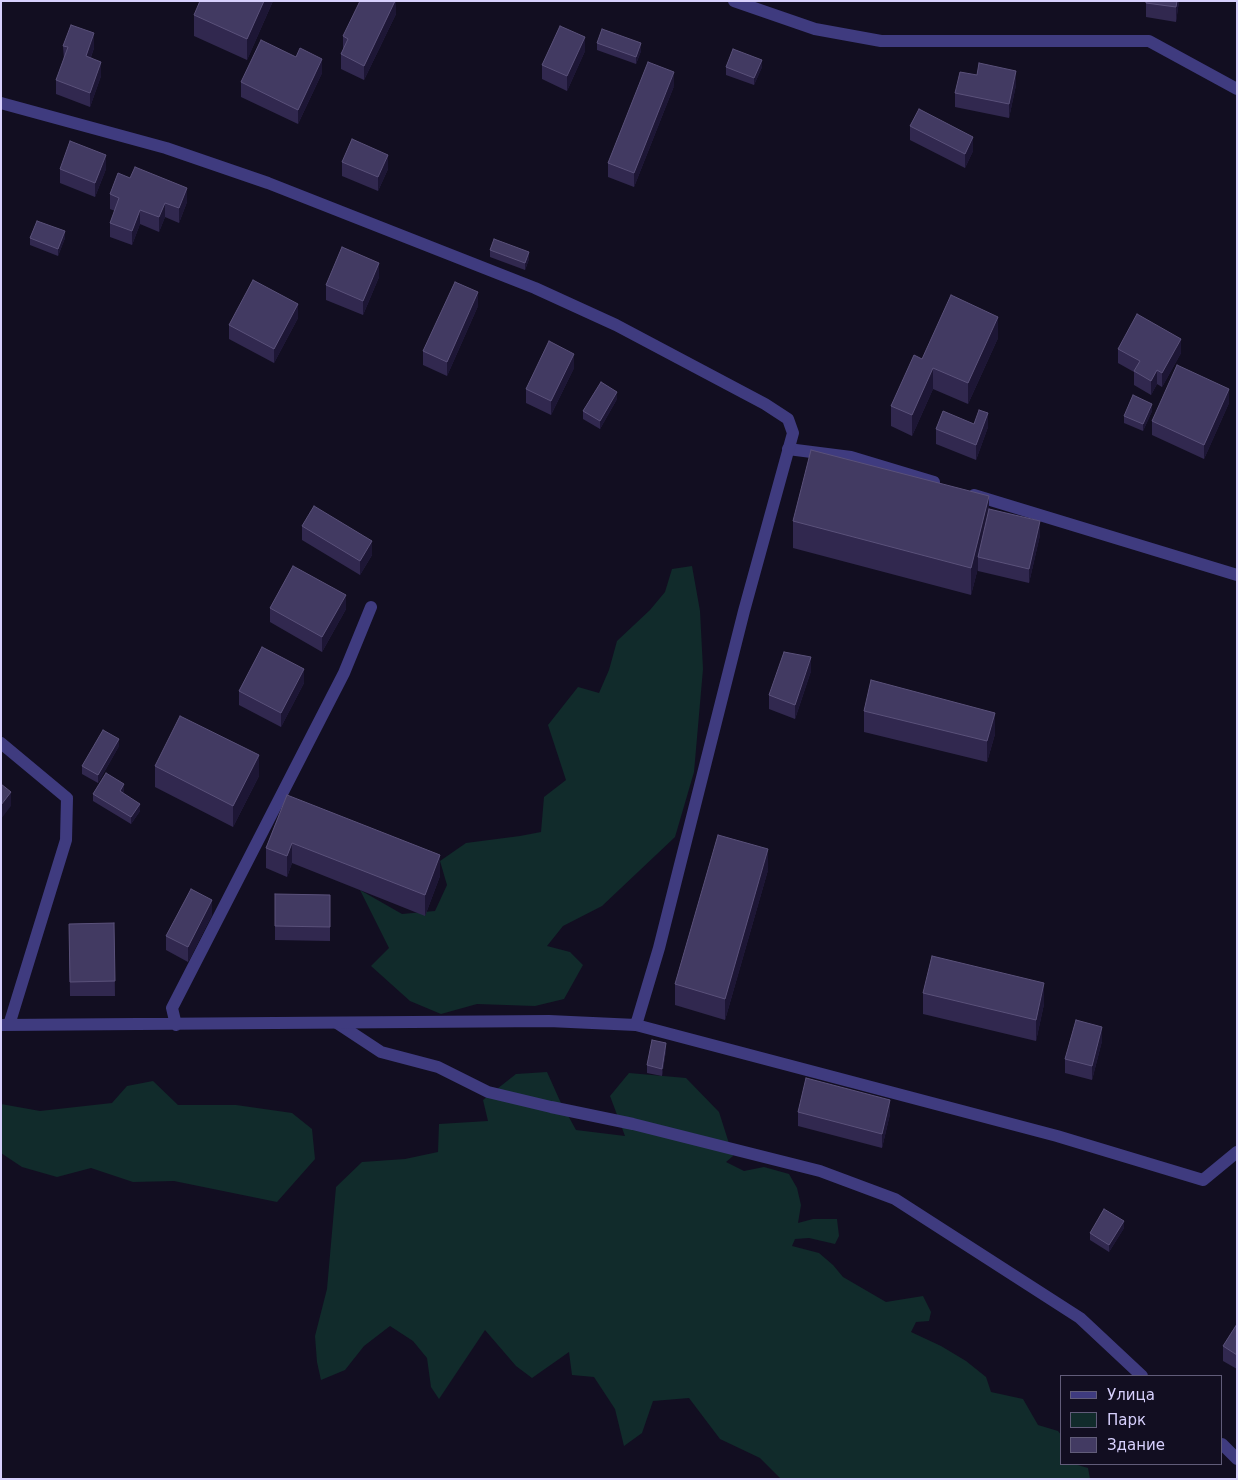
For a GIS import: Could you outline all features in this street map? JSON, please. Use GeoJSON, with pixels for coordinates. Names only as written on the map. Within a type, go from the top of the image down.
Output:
{"type":"FeatureCollection","features":[{"type":"Feature","properties":{"kind":"street"},"geometry":{"type":"LineString","coordinates":[[734,1],[815,29],[881,42],[1149,41],[1237,90]]}},
{"type":"Feature","properties":{"kind":"street"},"geometry":{"type":"LineString","coordinates":[[1,103],[166,148],[259,180],[535,288],[616,325],[773,409],[788,419],[792,433],[788,449],[742,620],[659,948],[636,1025]]}},
{"type":"Feature","properties":{"kind":"street"},"geometry":{"type":"LineString","coordinates":[[788,449],[851,457],[944,486]]}},
{"type":"Feature","properties":{"kind":"street"},"geometry":{"type":"LineString","coordinates":[[962,491],[1237,575]]}},
{"type":"Feature","properties":{"kind":"street"},"geometry":{"type":"LineString","coordinates":[[176,1025],[172,1008],[344,673],[371,607]]}},
{"type":"Feature","properties":{"kind":"street"},"geometry":{"type":"LineString","coordinates":[[1,743],[67,798],[66,840],[5,1025],[549,1021],[636,1025],[1057,1136],[1203,1180],[1237,1152]]}},
{"type":"Feature","properties":{"kind":"street"},"geometry":{"type":"LineString","coordinates":[[337,1023],[381,1052],[438,1067],[488,1092],[633,1124],[820,1171],[895,1199],[1080,1318],[1141,1375]]}},
{"type":"Feature","properties":{"kind":"street"},"geometry":{"type":"LineString","coordinates":[[1223,1445],[1237,1459]]}},
{"type":"Feature","properties":{"kind":"green space"},"geometry":{"type":"Polygon","coordinates":[[[692,566],[700,611],[703,669],[694,772],[675,837],[602,906],[563,926],[547,946],[570,952],[583,965],[564,999],[535,1006],[477,1004],[441,1014],[410,1001],[371,966],[389,948],[360,890],[402,914],[435,911],[447,885],[440,861],[466,843],[541,832],[544,797],[566,780],[548,725],[578,687],[599,693],[609,670],[617,641],[650,610],[665,592],[672,569],[692,566]]]}},
{"type":"Feature","properties":{"kind":"green space"},"geometry":{"type":"Polygon","coordinates":[[[547,1072],[576,1130],[625,1136],[610,1096],[629,1073],[686,1078],[719,1112],[733,1156],[726,1162],[744,1171],[764,1167],[789,1174],[797,1188],[801,1205],[798,1223],[813,1219],[837,1219],[839,1236],[835,1244],[809,1238],[795,1239],[792,1246],[819,1253],[843,1277],[886,1302],[923,1296],[931,1312],[929,1321],[916,1322],[911,1332],[941,1346],[966,1361],[986,1377],[991,1392],[1023,1399],[1038,1425],[1058,1431],[1060,1434],[1060,1465],[1078,1465],[1088,1468],[1090,1479],[781,1479],[760,1458],[720,1439],[689,1398],[653,1401],[642,1433],[624,1446],[615,1409],[594,1377],[572,1375],[569,1352],[532,1378],[516,1366],[485,1330],[439,1399],[431,1387],[427,1358],[413,1341],[390,1326],[364,1346],[345,1370],[321,1380],[317,1362],[315,1336],[327,1289],[336,1187],[362,1162],[405,1159],[438,1152],[439,1124],[488,1121],[483,1100],[516,1074],[547,1072]]]}},
{"type":"Feature","properties":{"kind":"green space"},"geometry":{"type":"Polygon","coordinates":[[[153,1081],[178,1105],[236,1105],[292,1113],[312,1129],[315,1159],[277,1202],[174,1181],[133,1182],[91,1168],[57,1177],[22,1167],[1,1153],[1,1104],[40,1111],[112,1103],[127,1086],[153,1081]]]}},
{"type":"Feature","properties":{"kind":"building"},"geometry":{"type":"Polygon","coordinates":[[[200,1],[264,1],[247,39],[194,15],[200,1]]]}},
{"type":"Feature","properties":{"kind":"building"},"geometry":{"type":"Polygon","coordinates":[[[360,1],[395,1],[364,66],[341,54],[348,39],[343,36],[360,1]]]}},
{"type":"Feature","properties":{"kind":"building"},"geometry":{"type":"Polygon","coordinates":[[[1146,1],[1177,1],[1176,7],[1146,3],[1146,1]]]}},
{"type":"Feature","properties":{"kind":"building"},"geometry":{"type":"Polygon","coordinates":[[[71,25],[94,33],[86,56],[101,62],[90,93],[56,80],[68,47],[63,46],[71,25]]]}},
{"type":"Feature","properties":{"kind":"building"},"geometry":{"type":"Polygon","coordinates":[[[560,26],[585,37],[567,76],[542,65],[560,26]]]}},
{"type":"Feature","properties":{"kind":"building"},"geometry":{"type":"Polygon","coordinates":[[[602,29],[641,43],[636,57],[597,43],[602,29]]]}},
{"type":"Feature","properties":{"kind":"building"},"geometry":{"type":"Polygon","coordinates":[[[261,40],[296,57],[300,48],[322,59],[298,110],[241,82],[261,40]]]}},
{"type":"Feature","properties":{"kind":"building"},"geometry":{"type":"Polygon","coordinates":[[[733,49],[762,60],[754,78],[726,67],[733,49]]]}},
{"type":"Feature","properties":{"kind":"building"},"geometry":{"type":"Polygon","coordinates":[[[648,62],[674,72],[634,173],[608,163],[648,62]]]}},
{"type":"Feature","properties":{"kind":"building"},"geometry":{"type":"Polygon","coordinates":[[[979,63],[1016,71],[1009,104],[955,93],[960,72],[977,75],[979,63]]]}},
{"type":"Feature","properties":{"kind":"building"},"geometry":{"type":"Polygon","coordinates":[[[919,109],[973,137],[965,154],[910,126],[919,109]]]}},
{"type":"Feature","properties":{"kind":"building"},"geometry":{"type":"Polygon","coordinates":[[[352,139],[388,155],[378,177],[342,162],[352,139]]]}},
{"type":"Feature","properties":{"kind":"building"},"geometry":{"type":"Polygon","coordinates":[[[70,141],[106,155],[95,183],[60,169],[70,141]]]}},
{"type":"Feature","properties":{"kind":"building"},"geometry":{"type":"Polygon","coordinates":[[[135,167],[187,188],[179,208],[165,203],[159,217],[140,210],[132,231],[110,223],[119,198],[110,194],[118,173],[130,178],[135,167]]]}},
{"type":"Feature","properties":{"kind":"building"},"geometry":{"type":"Polygon","coordinates":[[[37,221],[65,231],[58,249],[30,238],[37,221]]]}},
{"type":"Feature","properties":{"kind":"building"},"geometry":{"type":"Polygon","coordinates":[[[494,239],[529,252],[525,263],[490,250],[494,239]]]}},
{"type":"Feature","properties":{"kind":"building"},"geometry":{"type":"Polygon","coordinates":[[[342,247],[379,263],[363,301],[326,285],[342,247]]]}},
{"type":"Feature","properties":{"kind":"building"},"geometry":{"type":"Polygon","coordinates":[[[253,280],[298,304],[274,349],[229,325],[253,280]]]}},
{"type":"Feature","properties":{"kind":"building"},"geometry":{"type":"Polygon","coordinates":[[[455,282],[478,292],[447,362],[423,351],[455,282]]]}},
{"type":"Feature","properties":{"kind":"building"},"geometry":{"type":"Polygon","coordinates":[[[951,295],[998,317],[968,383],[933,368],[912,415],[891,406],[914,355],[922,359],[951,295]]]}},
{"type":"Feature","properties":{"kind":"building"},"geometry":{"type":"Polygon","coordinates":[[[1137,314],[1181,339],[1162,373],[1157,370],[1151,381],[1134,371],[1140,361],[1118,349],[1137,314]]]}},
{"type":"Feature","properties":{"kind":"building"},"geometry":{"type":"Polygon","coordinates":[[[549,341],[574,354],[551,401],[526,389],[549,341]]]}},
{"type":"Feature","properties":{"kind":"building"},"geometry":{"type":"Polygon","coordinates":[[[1177,365],[1229,389],[1204,445],[1152,421],[1177,365]]]}},
{"type":"Feature","properties":{"kind":"building"},"geometry":{"type":"Polygon","coordinates":[[[601,382],[617,392],[600,421],[583,411],[601,382]]]}},
{"type":"Feature","properties":{"kind":"building"},"geometry":{"type":"Polygon","coordinates":[[[1133,395],[1152,404],[1143,424],[1124,416],[1133,395]]]}},
{"type":"Feature","properties":{"kind":"building"},"geometry":{"type":"Polygon","coordinates":[[[979,410],[988,413],[976,445],[936,429],[943,411],[974,424],[979,410]]]}},
{"type":"Feature","properties":{"kind":"building"},"geometry":{"type":"Polygon","coordinates":[[[811,450],[989,496],[971,568],[793,521],[811,450]]]}},
{"type":"Feature","properties":{"kind":"building"},"geometry":{"type":"Polygon","coordinates":[[[314,506],[372,541],[360,561],[302,526],[314,506]]]}},
{"type":"Feature","properties":{"kind":"building"},"geometry":{"type":"Polygon","coordinates":[[[989,509],[1040,521],[1029,569],[978,557],[989,509]]]}},
{"type":"Feature","properties":{"kind":"building"},"geometry":{"type":"Polygon","coordinates":[[[293,566],[346,595],[322,637],[270,608],[293,566]]]}},
{"type":"Feature","properties":{"kind":"building"},"geometry":{"type":"Polygon","coordinates":[[[262,647],[304,669],[281,713],[239,691],[262,647]]]}},
{"type":"Feature","properties":{"kind":"building"},"geometry":{"type":"Polygon","coordinates":[[[784,652],[811,657],[795,705],[769,695],[784,652]]]}},
{"type":"Feature","properties":{"kind":"building"},"geometry":{"type":"Polygon","coordinates":[[[871,680],[995,713],[987,741],[864,711],[871,680]]]}},
{"type":"Feature","properties":{"kind":"building"},"geometry":{"type":"Polygon","coordinates":[[[180,716],[259,755],[233,806],[155,766],[180,716]]]}},
{"type":"Feature","properties":{"kind":"building"},"geometry":{"type":"Polygon","coordinates":[[[103,730],[119,739],[98,775],[82,766],[103,730]]]}},
{"type":"Feature","properties":{"kind":"building"},"geometry":{"type":"Polygon","coordinates":[[[106,773],[124,784],[120,791],[140,804],[131,817],[93,794],[106,773]]]}},
{"type":"Feature","properties":{"kind":"building"},"geometry":{"type":"Polygon","coordinates":[[[1,784],[11,792],[1,805],[1,784]]]}},
{"type":"Feature","properties":{"kind":"building"},"geometry":{"type":"Polygon","coordinates":[[[287,795],[440,855],[425,895],[292,843],[287,856],[266,848],[287,795]]]}},
{"type":"Feature","properties":{"kind":"building"},"geometry":{"type":"Polygon","coordinates":[[[718,835],[768,849],[725,999],[675,984],[718,835]]]}},
{"type":"Feature","properties":{"kind":"building"},"geometry":{"type":"Polygon","coordinates":[[[191,889],[212,900],[188,947],[166,936],[191,889]]]}},
{"type":"Feature","properties":{"kind":"building"},"geometry":{"type":"Polygon","coordinates":[[[275,894],[330,895],[330,927],[275,926],[275,894]]]}},
{"type":"Feature","properties":{"kind":"building"},"geometry":{"type":"Polygon","coordinates":[[[114,923],[115,981],[70,982],[69,924],[114,923]]]}},
{"type":"Feature","properties":{"kind":"building"},"geometry":{"type":"Polygon","coordinates":[[[932,956],[1044,983],[1036,1020],[923,993],[932,956]]]}},
{"type":"Feature","properties":{"kind":"building"},"geometry":{"type":"Polygon","coordinates":[[[1076,1020],[1102,1027],[1092,1066],[1065,1059],[1076,1020]]]}},
{"type":"Feature","properties":{"kind":"building"},"geometry":{"type":"Polygon","coordinates":[[[652,1040],[666,1043],[662,1069],[647,1065],[652,1040]]]}},
{"type":"Feature","properties":{"kind":"building"},"geometry":{"type":"Polygon","coordinates":[[[806,1078],[890,1100],[882,1134],[798,1112],[806,1078]]]}},
{"type":"Feature","properties":{"kind":"building"},"geometry":{"type":"Polygon","coordinates":[[[1104,1209],[1124,1221],[1109,1245],[1090,1233],[1104,1209]]]}},
{"type":"Feature","properties":{"kind":"building"},"geometry":{"type":"Polygon","coordinates":[[[1237,1324],[1237,1355],[1223,1346],[1237,1324]]]}}]}
